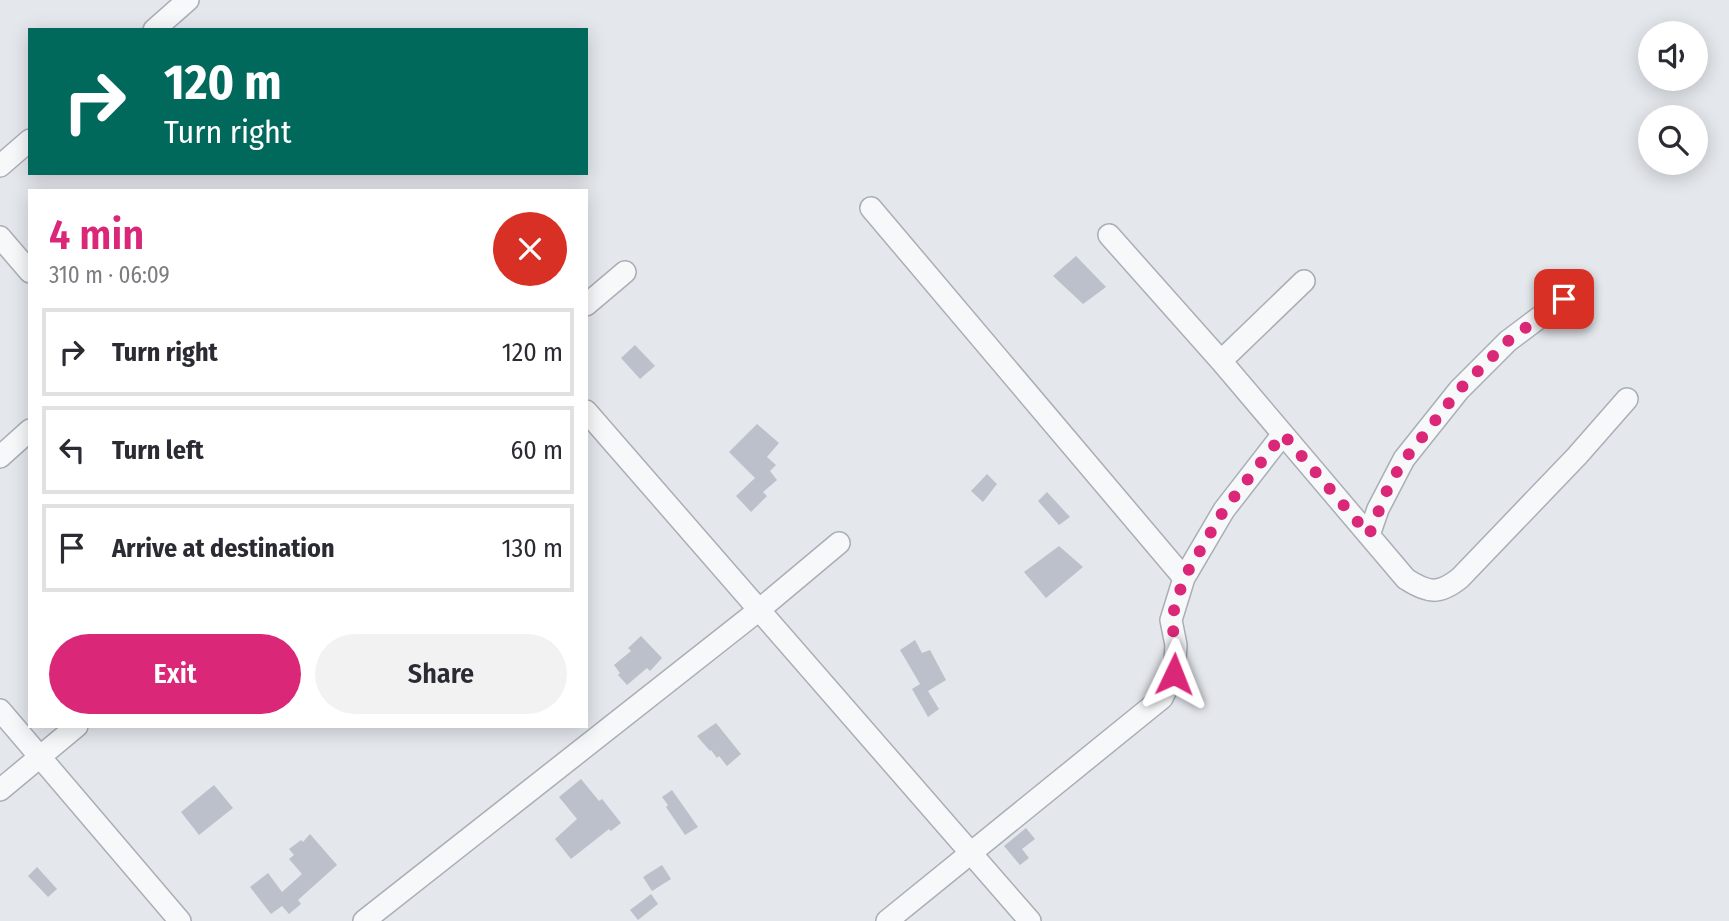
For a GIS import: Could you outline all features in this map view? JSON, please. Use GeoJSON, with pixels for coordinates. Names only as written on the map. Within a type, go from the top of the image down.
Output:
{"type":"FeatureCollection","features":[{"type":"Feature","properties":{"kind":"street"},"geometry":{"type":"LineString","coordinates":[[156,28],[188,0]]}},
{"type":"Feature","properties":{"kind":"street"},"geometry":{"type":"LineString","coordinates":[[0,166],[28,141]]}},
{"type":"Feature","properties":{"kind":"street"},"geometry":{"type":"LineString","coordinates":[[871,208],[1184,578]]}},
{"type":"Feature","properties":{"kind":"street"},"geometry":{"type":"LineString","coordinates":[[1109,235],[1221,361],[1406,579],[1423,589],[1439,590],[1450,586],[1577,456],[1627,399]]}},
{"type":"Feature","properties":{"kind":"street"},"geometry":{"type":"LineString","coordinates":[[0,236],[28,270]]}},
{"type":"Feature","properties":{"kind":"street"},"geometry":{"type":"LineString","coordinates":[[588,303],[625,272]]}},
{"type":"Feature","properties":{"kind":"street"},"geometry":{"type":"LineString","coordinates":[[1221,361],[1304,281]]}},
{"type":"Feature","properties":{"kind":"street"},"geometry":{"type":"LineString","coordinates":[[1369,535],[1382,500],[1405,459],[1459,390],[1508,341],[1564,299]]}},
{"type":"Feature","properties":{"kind":"street"},"geometry":{"type":"LineString","coordinates":[[588,413],[1030,921]]}},
{"type":"Feature","properties":{"kind":"street"},"geometry":{"type":"LineString","coordinates":[[0,457],[28,432]]}},
{"type":"Feature","properties":{"kind":"street"},"geometry":{"type":"LineString","coordinates":[[887,921],[1162,698],[1174,674],[1176,645],[1171,620],[1184,578],[1224,510],[1283,434]]}},
{"type":"Feature","properties":{"kind":"street"},"geometry":{"type":"LineString","coordinates":[[364,921],[759,610],[839,543]]}},
{"type":"Feature","properties":{"kind":"street"},"geometry":{"type":"LineString","coordinates":[[0,710],[180,921]]}},
{"type":"Feature","properties":{"kind":"street"},"geometry":{"type":"LineString","coordinates":[[0,790],[75,728]]}},
{"type":"Feature","properties":{"kind":"building"},"geometry":{"type":"Polygon","coordinates":[[[1076,256],[1106,287],[1083,304],[1053,276],[1076,256]]]}},
{"type":"Feature","properties":{"kind":"building"},"geometry":{"type":"Polygon","coordinates":[[[635,345],[655,366],[640,379],[621,358],[635,345]]]}},
{"type":"Feature","properties":{"kind":"building"},"geometry":{"type":"Polygon","coordinates":[[[757,424],[779,443],[767,457],[776,465],[770,471],[777,480],[763,492],[767,496],[751,512],[736,496],[755,478],[729,452],[757,424]]]}},
{"type":"Feature","properties":{"kind":"building"},"geometry":{"type":"Polygon","coordinates":[[[987,474],[997,484],[983,502],[971,491],[987,474]]]}},
{"type":"Feature","properties":{"kind":"building"},"geometry":{"type":"Polygon","coordinates":[[[1047,492],[1070,517],[1059,525],[1038,501],[1047,492]]]}},
{"type":"Feature","properties":{"kind":"building"},"geometry":{"type":"Polygon","coordinates":[[[1059,546],[1083,567],[1046,598],[1024,572],[1059,546]]]}},
{"type":"Feature","properties":{"kind":"building"},"geometry":{"type":"Polygon","coordinates":[[[641,636],[662,658],[650,671],[647,668],[627,685],[614,665],[631,651],[628,648],[641,636]]]}},
{"type":"Feature","properties":{"kind":"building"},"geometry":{"type":"Polygon","coordinates":[[[915,640],[922,653],[930,650],[946,680],[928,691],[939,709],[928,717],[912,689],[920,684],[900,650],[915,640]]]}},
{"type":"Feature","properties":{"kind":"building"},"geometry":{"type":"Polygon","coordinates":[[[716,723],[741,754],[727,766],[697,736],[716,723]]]}},
{"type":"Feature","properties":{"kind":"building"},"geometry":{"type":"Polygon","coordinates":[[[581,779],[621,823],[611,831],[609,829],[571,859],[555,839],[577,819],[559,797],[581,779]]]}},
{"type":"Feature","properties":{"kind":"building"},"geometry":{"type":"Polygon","coordinates":[[[214,785],[233,808],[199,835],[181,812],[214,785]]]}},
{"type":"Feature","properties":{"kind":"building"},"geometry":{"type":"Polygon","coordinates":[[[672,790],[698,827],[685,835],[662,797],[672,790]]]}},
{"type":"Feature","properties":{"kind":"building"},"geometry":{"type":"Polygon","coordinates":[[[1026,828],[1035,839],[1022,849],[1029,858],[1020,865],[1004,846],[1026,828]]]}},
{"type":"Feature","properties":{"kind":"building"},"geometry":{"type":"Polygon","coordinates":[[[310,834],[337,865],[298,900],[301,904],[289,914],[282,906],[271,914],[250,887],[268,873],[282,892],[302,874],[289,859],[294,855],[289,849],[301,840],[303,842],[310,834]]]}},
{"type":"Feature","properties":{"kind":"building"},"geometry":{"type":"Polygon","coordinates":[[[662,865],[671,879],[652,891],[643,877],[662,865]]]}},
{"type":"Feature","properties":{"kind":"building"},"geometry":{"type":"Polygon","coordinates":[[[37,867],[57,889],[48,897],[28,876],[37,867]]]}},
{"type":"Feature","properties":{"kind":"building"},"geometry":{"type":"Polygon","coordinates":[[[651,894],[658,904],[638,920],[630,910],[651,894]]]}},
{"type":"Feature","properties":{"kind":"route"},"geometry":{"type":"LineString","coordinates":[[1174,674],[1176,645],[1171,620],[1184,578],[1224,510],[1283,434],[1369,535],[1390,483],[1405,459],[1459,390],[1508,341],[1564,299]]}}]}
